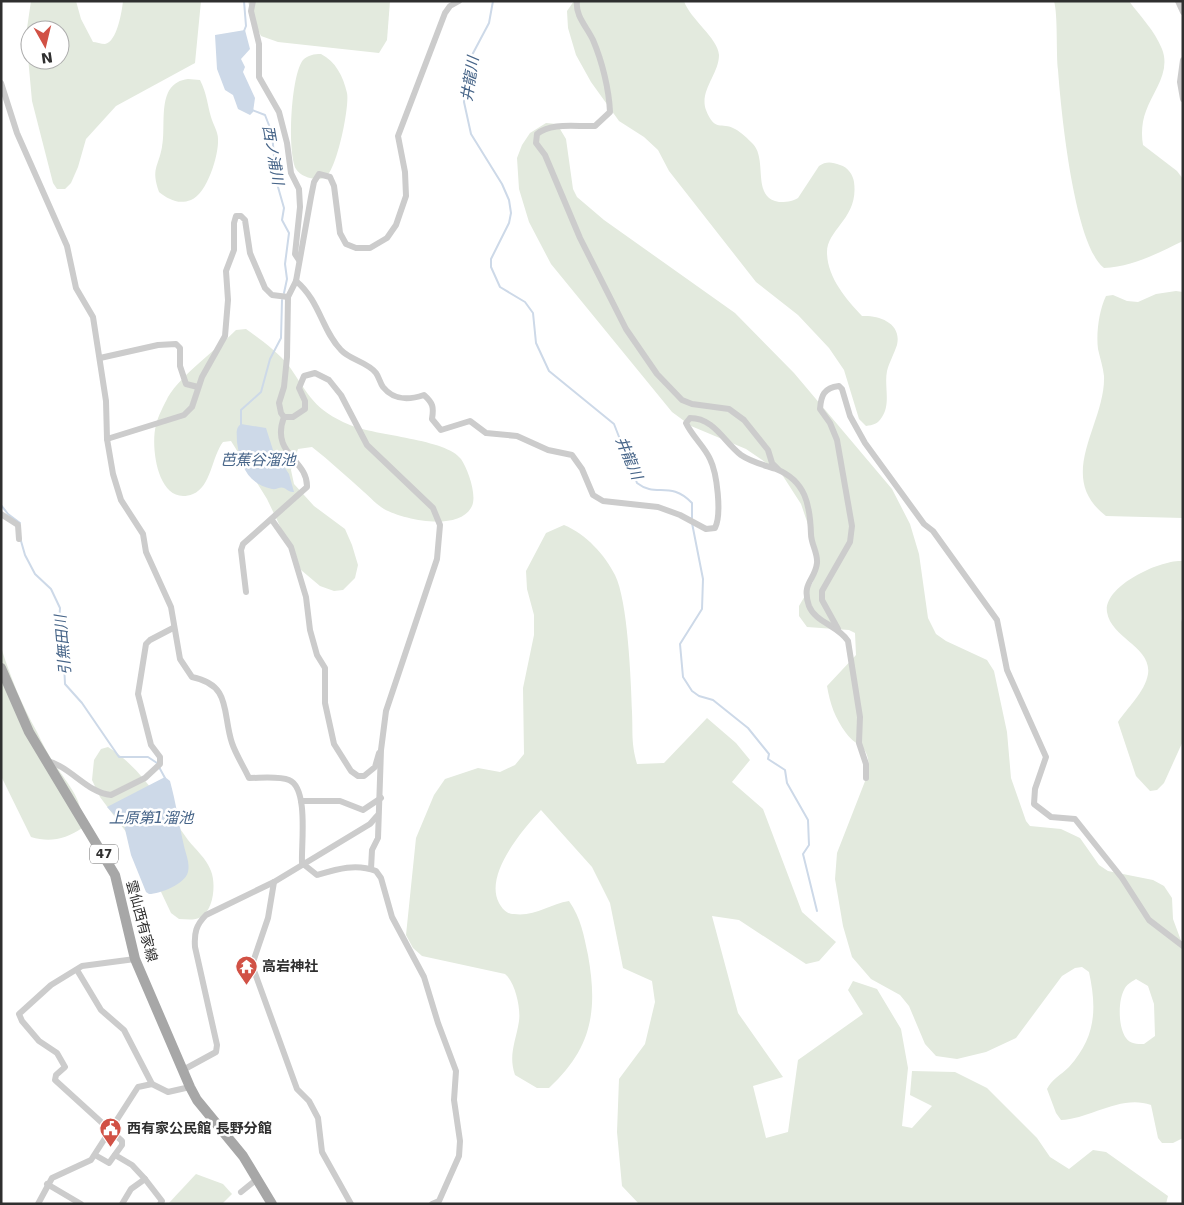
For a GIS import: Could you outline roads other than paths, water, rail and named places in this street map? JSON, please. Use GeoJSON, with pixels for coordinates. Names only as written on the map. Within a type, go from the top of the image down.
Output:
{"type":"FeatureCollection","features":[{"type":"Feature","properties":{"kind":"main road","name":"雲仙西有家線"},"geometry":{"type":"LineString","coordinates":[[1,668],[5,683],[30,732],[101,847],[116,876],[135,959],[190,1087],[243,1156],[268,1202]]}},
{"type":"Feature","properties":{"kind":"street"},"geometry":{"type":"LineString","coordinates":[[253,1],[250,11],[259,44],[259,77],[279,112],[288,143],[290,173],[299,189],[300,207],[296,254],[299,260]]}},
{"type":"Feature","properties":{"kind":"street"},"geometry":{"type":"LineString","coordinates":[[284,417],[279,403],[284,386],[287,357],[288,297],[296,281],[314,182],[319,174],[330,177],[334,186],[340,233],[346,244],[356,248],[370,248],[387,238],[396,226],[406,196],[407,184],[398,136],[445,12],[450,6],[460,1]]}},
{"type":"Feature","properties":{"kind":"street"},"geometry":{"type":"LineString","coordinates":[[577,1],[576,10],[593,41],[607,88],[610,112],[604,120],[595,126],[551,126],[543,129],[537,134],[536,143],[545,155],[580,238],[626,329],[657,374],[682,400],[692,404],[729,409],[744,420],[768,450],[772,463],[778,470],[802,488],[808,498],[811,520],[810,536],[817,560],[806,589],[810,609],[838,630],[848,641],[860,717],[859,743],[866,764],[866,778]]}},
{"type":"Feature","properties":{"kind":"street"},"geometry":{"type":"LineString","coordinates":[[1178,1],[1183,12]]}},
{"type":"Feature","properties":{"kind":"street"},"geometry":{"type":"LineString","coordinates":[[1183,60],[1180,82],[1183,99]]}},
{"type":"Feature","properties":{"kind":"street"},"geometry":{"type":"LineString","coordinates":[[1,84],[17,133],[67,246],[76,288],[93,317],[106,401],[107,439],[113,474],[121,500],[143,534],[146,552],[171,607],[173,628],[180,659],[192,678],[207,680],[216,686],[225,708],[232,743],[250,778],[290,780],[295,785],[304,816],[301,842],[302,863],[317,875],[342,868],[371,869],[379,874],[392,917],[424,977],[438,1023],[456,1071],[454,1100],[460,1141],[459,1156],[437,1203]]}},
{"type":"Feature","properties":{"kind":"street"},"geometry":{"type":"LineString","coordinates":[[107,439],[187,414],[192,407],[198,387],[225,336],[228,300],[226,271],[234,250],[234,223],[236,216],[241,216],[245,220],[250,253],[265,288],[272,295],[288,297]]}},
{"type":"Feature","properties":{"kind":"street"},"geometry":{"type":"LineString","coordinates":[[296,281],[305,288],[320,311],[342,352],[376,372],[388,392],[403,400],[424,395],[432,402],[434,409],[432,419],[442,430],[470,421],[486,433],[516,436],[548,450],[572,455],[582,469],[593,495],[603,501],[658,508],[706,529],[715,528],[718,514],[716,481],[710,458],[686,423],[690,418],[697,418],[718,430],[740,454],[752,461],[778,470]]}},
{"type":"Feature","properties":{"kind":"street"},"geometry":{"type":"LineString","coordinates":[[100,358],[158,345],[176,344],[180,348],[183,379],[186,384],[198,387]]}},
{"type":"Feature","properties":{"kind":"street"},"geometry":{"type":"LineString","coordinates":[[284,417],[293,418],[305,409],[305,401],[299,392],[300,380],[309,374],[321,374],[329,380],[341,395],[367,444],[433,508],[440,525],[437,559],[386,711],[381,750],[378,838],[372,850],[371,869]]}},
{"type":"Feature","properties":{"kind":"street"},"geometry":{"type":"LineString","coordinates":[[838,630],[822,600],[822,591],[850,542],[852,526],[837,440],[830,423],[820,409],[821,397],[826,390],[839,386],[842,389],[850,416],[865,443],[924,524],[933,531],[997,620],[1007,670],[1046,757],[1035,789],[1034,804],[1050,817],[1075,819],[1122,878],[1148,920],[1183,946]]}},
{"type":"Feature","properties":{"kind":"street"},"geometry":{"type":"LineString","coordinates":[[246,592],[241,550],[246,538],[272,520],[307,487],[301,469],[284,448],[281,426],[284,417]]}},
{"type":"Feature","properties":{"kind":"street"},"geometry":{"type":"LineString","coordinates":[[1,514],[18,525],[19,539]]}},
{"type":"Feature","properties":{"kind":"street"},"geometry":{"type":"LineString","coordinates":[[272,520],[290,547],[306,597],[310,630],[317,655],[325,668],[325,703],[334,744],[351,771],[358,776],[364,776],[375,767],[377,756],[381,750]]}},
{"type":"Feature","properties":{"kind":"street"},"geometry":{"type":"LineString","coordinates":[[47,761],[101,793],[111,795],[145,778],[159,766],[160,757],[150,745],[138,694],[146,644],[173,628]]}},
{"type":"Feature","properties":{"kind":"street"},"geometry":{"type":"LineString","coordinates":[[301,801],[340,801],[363,810],[380,798]]}},
{"type":"Feature","properties":{"kind":"street"},"geometry":{"type":"LineString","coordinates":[[183,1070],[216,1052],[217,1045],[195,946],[196,927],[206,915],[274,882],[302,863],[370,824],[378,815]]}},
{"type":"Feature","properties":{"kind":"street"},"geometry":{"type":"LineString","coordinates":[[274,882],[268,918],[252,965],[296,1089],[309,1101],[318,1118],[322,1152],[351,1204]]}},
{"type":"Feature","properties":{"kind":"street"},"geometry":{"type":"LineString","coordinates":[[95,1155],[107,1163],[115,1155],[122,1143],[55,1080],[56,1075],[65,1067],[57,1053],[39,1042],[22,1021],[20,1014],[51,985],[82,966],[135,959]]}},
{"type":"Feature","properties":{"kind":"street"},"geometry":{"type":"LineString","coordinates":[[77,970],[101,1010],[124,1030],[152,1084],[168,1092],[190,1087]]}},
{"type":"Feature","properties":{"kind":"street"},"geometry":{"type":"LineString","coordinates":[[38,1204],[47,1184],[59,1173],[87,1163],[95,1155],[138,1087],[152,1084]]}},
{"type":"Feature","properties":{"kind":"street"},"geometry":{"type":"LineString","coordinates":[[115,1155],[132,1165],[162,1201],[160,1204]]}},
{"type":"Feature","properties":{"kind":"street"},"geometry":{"type":"LineString","coordinates":[[122,1204],[131,1189],[144,1179]]}},
{"type":"Feature","properties":{"kind":"street"},"geometry":{"type":"LineString","coordinates":[[241,1192],[257,1179]]}},
{"type":"Feature","properties":{"kind":"street"},"geometry":{"type":"LineString","coordinates":[[47,1184],[81,1204]]}},
{"type":"Feature","properties":{"kind":"water"},"geometry":{"type":"Polygon","coordinates":[[[245,30],[250,49],[241,59],[245,67],[243,72],[255,98],[253,112],[250,115],[238,109],[233,95],[225,90],[217,69],[215,35],[245,30]]]}},
{"type":"Feature","properties":{"kind":"water","name":"芭蕉谷溜池"},"geometry":{"type":"Polygon","coordinates":[[[241,424],[266,428],[273,450],[289,474],[294,492],[283,488],[274,489],[263,486],[256,483],[246,472],[240,458],[237,442],[237,432],[241,424]]]}},
{"type":"Feature","properties":{"kind":"water","name":"上原第1溜池"},"geometry":{"type":"Polygon","coordinates":[[[165,777],[170,781],[172,789],[188,859],[188,872],[182,881],[177,884],[165,890],[149,894],[146,892],[131,855],[124,825],[107,807],[165,777]]]}},
{"type":"Feature","properties":{"kind":"waterway","name":"西ノ浦川"},"geometry":{"type":"LineString","coordinates":[[244,1],[246,26],[244,31]]}},
{"type":"Feature","properties":{"kind":"waterway","name":"井龍川"},"geometry":{"type":"LineString","coordinates":[[493,1],[489,23],[471,57],[464,102],[471,134],[502,184],[509,200],[511,213],[509,223],[491,259],[491,267],[500,287],[525,302],[533,313],[536,343],[549,371],[614,424],[637,483],[651,489],[677,492],[684,496],[692,503],[692,518]]}},
{"type":"Feature","properties":{"kind":"waterway","name":"西ノ浦川"},"geometry":{"type":"LineString","coordinates":[[252,110],[265,115],[272,133],[276,180],[284,208],[282,220],[289,233],[285,264],[287,279],[284,293]]}},
{"type":"Feature","properties":{"kind":"waterway","name":"西ノ浦川"},"geometry":{"type":"LineString","coordinates":[[241,425],[241,410],[261,392],[270,359],[281,338],[282,300]]}},
{"type":"Feature","properties":{"kind":"waterway","name":"引無田川"},"geometry":{"type":"LineString","coordinates":[[1,505],[8,514],[20,523]]}},
{"type":"Feature","properties":{"kind":"waterway","name":"井龍川"},"geometry":{"type":"LineString","coordinates":[[692,523],[703,579],[702,609],[680,644],[683,677],[692,691],[699,696],[713,700],[748,728],[769,754],[768,759],[785,770],[787,783],[808,820],[809,845],[803,854],[817,911]]}},
{"type":"Feature","properties":{"kind":"waterway","name":"引無田川"},"geometry":{"type":"LineString","coordinates":[[21,541],[25,555],[35,574],[51,589],[60,608],[59,624],[63,642],[65,684],[82,703],[119,757],[148,757],[157,763]]}},
{"type":"Feature","properties":{"kind":"waterway","name":"引無田川"},"geometry":{"type":"LineString","coordinates":[[159,767],[165,778]]}},
{"type":"Feature","properties":{"kind":"place","name":"高岩神社"},"geometry":{"type":"Point","coordinates":[246,985]}},
{"type":"Feature","properties":{"kind":"place","name":"西有家公民館 長野分館"},"geometry":{"type":"Point","coordinates":[111,1147]}}]}
